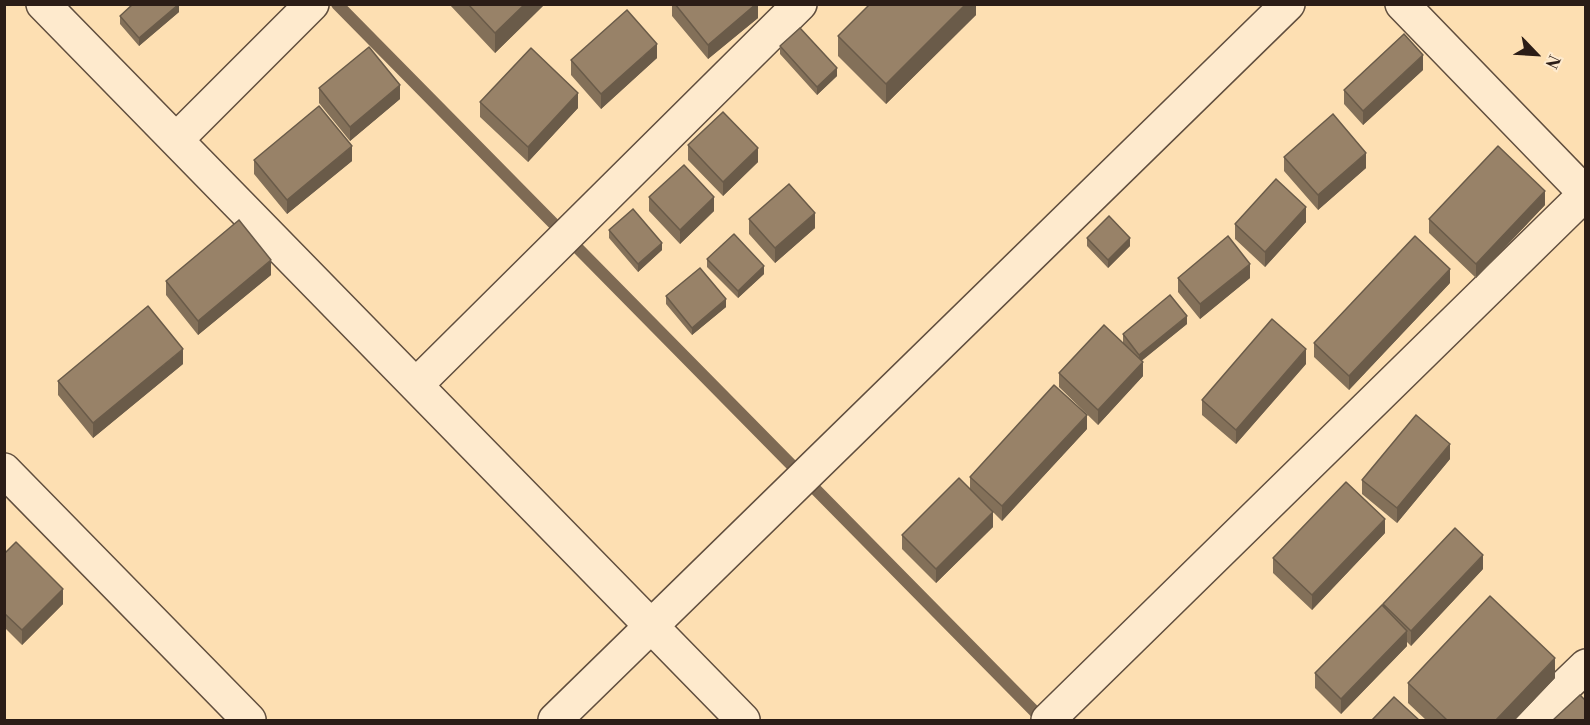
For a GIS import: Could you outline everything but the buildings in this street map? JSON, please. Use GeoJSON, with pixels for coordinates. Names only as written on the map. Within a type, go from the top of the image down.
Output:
{"type":"FeatureCollection","features":[{"type":"Feature","properties":{"kind":"street"},"geometry":{"type":"LineString","coordinates":[[44,4],[743,720]]}},
{"type":"Feature","properties":{"kind":"street"},"geometry":{"type":"LineString","coordinates":[[176,140],[312,4]]}},
{"type":"Feature","properties":{"kind":"street"},"geometry":{"type":"LineString","coordinates":[[416,385],[800,4]]}},
{"type":"Feature","properties":{"kind":"street"},"geometry":{"type":"LineString","coordinates":[[555,720],[1288,4]]}},
{"type":"Feature","properties":{"kind":"street"},"geometry":{"type":"LineString","coordinates":[[1048,720],[1585,194],[1402,4]]}},
{"type":"Feature","properties":{"kind":"street"},"geometry":{"type":"LineString","coordinates":[[4,470],[249,720]]}},
{"type":"Feature","properties":{"kind":"street"},"geometry":{"type":"LineString","coordinates":[[1530,720],[1586,666]]}},
{"type":"Feature","properties":{"kind":"waterway"},"geometry":{"type":"LineString","coordinates":[[337,4],[1043,720]]}}]}
